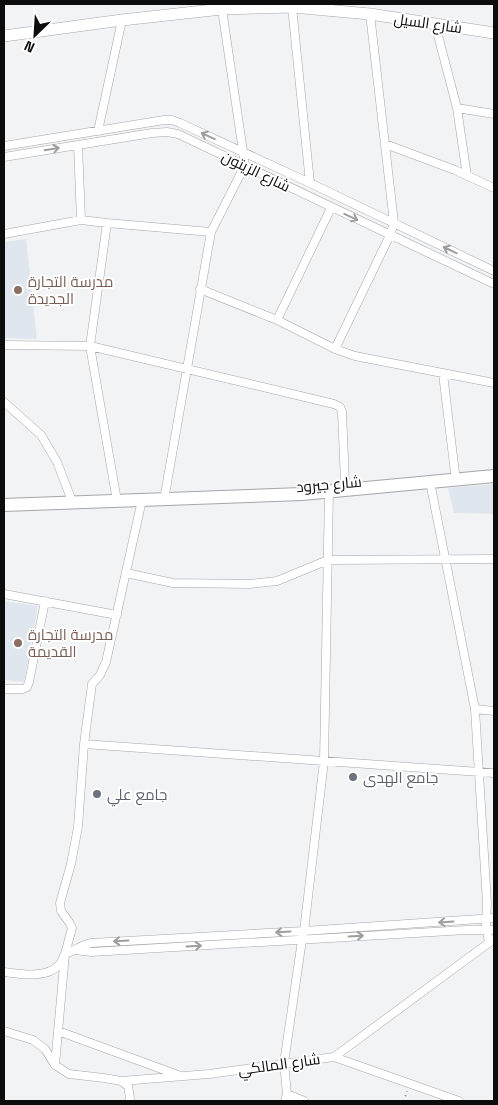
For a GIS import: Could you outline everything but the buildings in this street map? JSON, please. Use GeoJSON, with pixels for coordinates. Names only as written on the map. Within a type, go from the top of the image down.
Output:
{"type":"FeatureCollection","features":[{"type":"Feature","properties":{"kind":"main road","name":"شارع جيرود"},"geometry":{"type":"LineString","coordinates":[[164,500],[494,469]]}},
{"type":"Feature","properties":{"kind":"main road","name":"شارع جيرود"},"geometry":{"type":"LineString","coordinates":[[4,505],[302,494],[494,476]]}},
{"type":"Feature","properties":{"kind":"street","name":"شارع السيل"},"geometry":{"type":"LineString","coordinates":[[4,36],[222,9],[292,7],[370,14],[494,33]]}},
{"type":"Feature","properties":{"kind":"street"},"geometry":{"type":"LineString","coordinates":[[292,7],[310,183]]}},
{"type":"Feature","properties":{"kind":"street"},"geometry":{"type":"LineString","coordinates":[[164,500],[211,232],[245,166],[222,9]]}},
{"type":"Feature","properties":{"kind":"street"},"geometry":{"type":"LineString","coordinates":[[335,349],[394,223],[370,14]]}},
{"type":"Feature","properties":{"kind":"street"},"geometry":{"type":"LineString","coordinates":[[98,131],[122,20]]}},
{"type":"Feature","properties":{"kind":"street"},"geometry":{"type":"LineString","coordinates":[[435,24],[457,108],[466,176]]}},
{"type":"Feature","properties":{"kind":"street"},"geometry":{"type":"LineString","coordinates":[[457,108],[494,114]]}},
{"type":"Feature","properties":{"kind":"street","name":"شارع الزيتون"},"geometry":{"type":"LineString","coordinates":[[4,146],[172,120],[310,183],[494,271]]}},
{"type":"Feature","properties":{"kind":"street","name":"شارع الزيتون"},"geometry":{"type":"LineString","coordinates":[[4,157],[152,133],[167,132],[178,134],[494,284]]}},
{"type":"Feature","properties":{"kind":"street"},"geometry":{"type":"LineString","coordinates":[[385,144],[494,188]]}},
{"type":"Feature","properties":{"kind":"street"},"geometry":{"type":"LineString","coordinates":[[78,145],[81,220]]}},
{"type":"Feature","properties":{"kind":"street"},"geometry":{"type":"LineString","coordinates":[[277,320],[331,208]]}},
{"type":"Feature","properties":{"kind":"street"},"geometry":{"type":"LineString","coordinates":[[4,234],[81,220],[211,232]]}},
{"type":"Feature","properties":{"kind":"street"},"geometry":{"type":"LineString","coordinates":[[107,223],[90,346],[117,501]]}},
{"type":"Feature","properties":{"kind":"street"},"geometry":{"type":"LineString","coordinates":[[200,290],[277,320],[335,349],[355,356],[494,383]]}},
{"type":"Feature","properties":{"kind":"street"},"geometry":{"type":"LineString","coordinates":[[4,345],[90,346],[334,404],[342,412],[346,483]]}},
{"type":"Feature","properties":{"kind":"street"},"geometry":{"type":"LineString","coordinates":[[443,374],[454,473]]}},
{"type":"Feature","properties":{"kind":"street"},"geometry":{"type":"LineString","coordinates":[[4,402],[41,435],[57,462],[72,502]]}},
{"type":"Feature","properties":{"kind":"street"},"geometry":{"type":"LineString","coordinates":[[334,1057],[492,941],[487,903],[475,709],[430,482]]}},
{"type":"Feature","properties":{"kind":"street"},"geometry":{"type":"LineString","coordinates":[[304,1101],[286,1098],[284,1064],[304,931],[324,761],[329,491]]}},
{"type":"Feature","properties":{"kind":"street"},"geometry":{"type":"LineString","coordinates":[[55,1065],[65,954],[72,928],[61,911],[60,903],[71,864],[78,827],[84,744],[92,684],[100,675],[106,662],[142,500]]}},
{"type":"Feature","properties":{"kind":"street"},"geometry":{"type":"LineString","coordinates":[[126,573],[173,583],[250,584],[277,581],[328,560],[494,559]]}},
{"type":"Feature","properties":{"kind":"street"},"geometry":{"type":"LineString","coordinates":[[4,594],[117,615]]}},
{"type":"Feature","properties":{"kind":"street"},"geometry":{"type":"LineString","coordinates":[[4,689],[23,689],[29,682],[45,601]]}},
{"type":"Feature","properties":{"kind":"street"},"geometry":{"type":"LineString","coordinates":[[475,709],[494,711]]}},
{"type":"Feature","properties":{"kind":"street"},"geometry":{"type":"LineString","coordinates":[[84,744],[494,772]]}},
{"type":"Feature","properties":{"kind":"street"},"geometry":{"type":"LineString","coordinates":[[4,972],[25,975],[43,973],[60,964],[65,954],[90,943],[490,918]]}},
{"type":"Feature","properties":{"kind":"street"},"geometry":{"type":"LineString","coordinates":[[75,950],[91,952],[490,930]]}},
{"type":"Feature","properties":{"kind":"street"},"geometry":{"type":"LineString","coordinates":[[4,1031],[33,1040],[45,1049],[55,1065]]}},
{"type":"Feature","properties":{"kind":"street"},"geometry":{"type":"LineString","coordinates":[[58,1031],[180,1076]]}},
{"type":"Feature","properties":{"kind":"street","name":"شارع المالكي"},"geometry":{"type":"LineString","coordinates":[[55,1065],[69,1074],[121,1081],[209,1074],[334,1057],[459,1101]]}},
{"type":"Feature","properties":{"kind":"street"},"geometry":{"type":"LineString","coordinates":[[121,1081],[128,1086],[129,1101]]}},
{"type":"Feature","properties":{"kind":"path"},"geometry":{"type":"LineString","coordinates":[[404,1101],[409,1083]]}},
{"type":"Feature","properties":{"kind":"shaded area","name":"مدرسة التجارة الجديدة"},"geometry":{"type":"Polygon","coordinates":[[[26,239],[37,339],[4,338],[4,242],[26,239]]]}},
{"type":"Feature","properties":{"kind":"shaded area"},"geometry":{"type":"Polygon","coordinates":[[[494,484],[494,514],[454,513],[448,488],[494,484]]]}},
{"type":"Feature","properties":{"kind":"shaded area","name":"مدرسة التجارة القديمة"},"geometry":{"type":"Polygon","coordinates":[[[4,601],[38,606],[24,682],[4,680],[4,601]]]}},
{"type":"Feature","properties":{"kind":"place","name":"مدرسة التجارة الجديدة"},"geometry":{"type":"Point","coordinates":[18,290]}},
{"type":"Feature","properties":{"kind":"place","name":"مدرسة التجارة القديمة"},"geometry":{"type":"Point","coordinates":[18,643]}},
{"type":"Feature","properties":{"kind":"place","name":"جامع الهدى"},"geometry":{"type":"Point","coordinates":[353,777]}},
{"type":"Feature","properties":{"kind":"place","name":"جامع علي"},"geometry":{"type":"Point","coordinates":[97,794]}}]}
